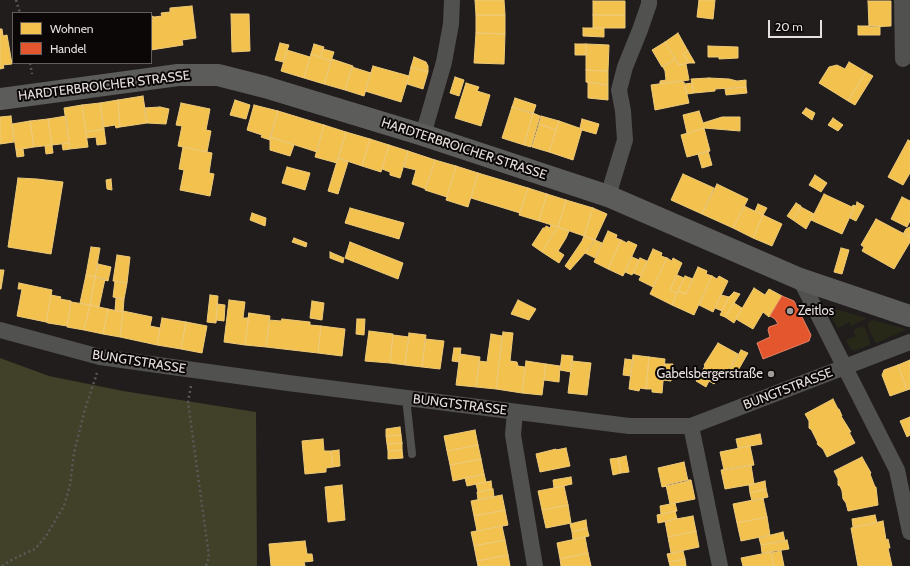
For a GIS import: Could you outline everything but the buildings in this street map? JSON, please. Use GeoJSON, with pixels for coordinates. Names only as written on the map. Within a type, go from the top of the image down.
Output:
{"type":"FeatureCollection","features":[{"type":"Feature","properties":{"kind":"street"},"geometry":{"type":"LineString","coordinates":[[423,135],[444,62],[451,24],[452,0]]}},
{"type":"Feature","properties":{"kind":"street"},"geometry":{"type":"LineString","coordinates":[[608,196],[625,140],[623,111],[619,90],[625,67],[640,30],[649,0]]}},
{"type":"Feature","properties":{"kind":"street"},"geometry":{"type":"LineString","coordinates":[[902,0],[903,59]]}},
{"type":"Feature","properties":{"kind":"street","name":"HARDTERBROICHER STRASSE"},"geometry":{"type":"LineString","coordinates":[[0,99],[178,75],[218,75],[265,87],[423,135],[608,196],[800,279],[910,316]]}},
{"type":"Feature","properties":{"kind":"street"},"geometry":{"type":"LineString","coordinates":[[800,279],[897,470],[910,532]]}},
{"type":"Feature","properties":{"kind":"street","name":"BUNGTSTRASSE"},"geometry":{"type":"LineString","coordinates":[[0,330],[100,357],[630,426],[691,426],[910,342]]}},
{"type":"Feature","properties":{"kind":"street"},"geometry":{"type":"LineString","coordinates":[[514,412],[513,435],[535,566]]}},
{"type":"Feature","properties":{"kind":"street"},"geometry":{"type":"LineString","coordinates":[[691,426],[720,566]]}},
{"type":"Feature","properties":{"kind":"lane"},"geometry":{"type":"LineString","coordinates":[[406,398],[412,454]]}},
{"type":"Feature","properties":{"kind":"path"},"geometry":{"type":"LineString","coordinates":[[16,0],[20,12]]}},
{"type":"Feature","properties":{"kind":"path"},"geometry":{"type":"LineString","coordinates":[[2,566],[35,549],[46,536],[64,506],[70,485],[74,453],[85,409],[98,371],[100,357]]}},
{"type":"Feature","properties":{"kind":"path"},"geometry":{"type":"LineString","coordinates":[[193,370],[188,402],[209,557],[206,566]]}},
{"type":"Feature","properties":{"kind":"green space"},"geometry":{"type":"Polygon","coordinates":[[[828,307],[866,319],[851,326],[849,322],[838,328],[827,309],[828,307]]]}},
{"type":"Feature","properties":{"kind":"green space"},"geometry":{"type":"Polygon","coordinates":[[[873,320],[905,330],[877,343],[875,342],[868,327],[869,322],[873,320]]]}},
{"type":"Feature","properties":{"kind":"green space"},"geometry":{"type":"Polygon","coordinates":[[[862,326],[865,328],[870,345],[854,351],[850,348],[846,340],[856,336],[853,330],[862,326]]]}},
{"type":"Feature","properties":{"kind":"green space"},"geometry":{"type":"Polygon","coordinates":[[[0,358],[49,376],[123,391],[256,412],[257,566],[0,566],[0,358]]]}},
{"type":"Feature","properties":{"kind":"place","name":"Zeitlos"},"geometry":{"type":"Point","coordinates":[790,311]}},
{"type":"Feature","properties":{"kind":"place","name":"Gabelsbergerstraße"},"geometry":{"type":"Point","coordinates":[771,374]}}]}
